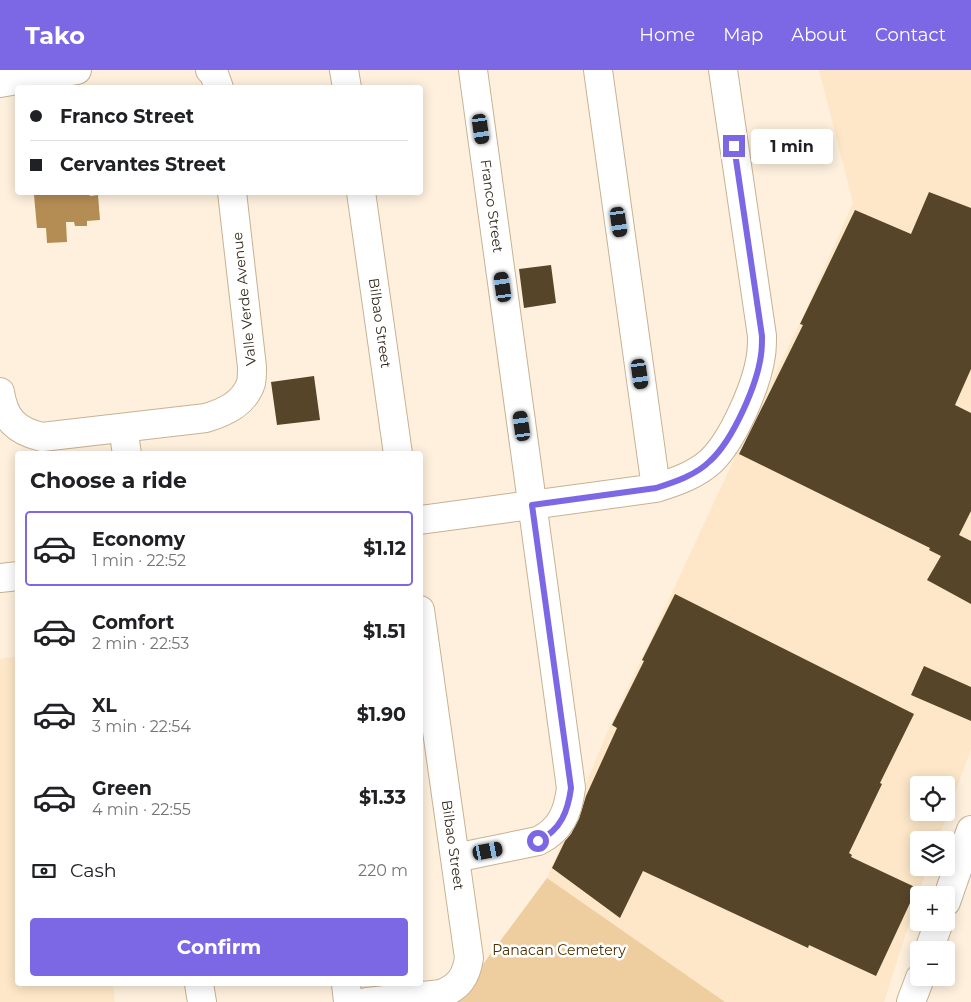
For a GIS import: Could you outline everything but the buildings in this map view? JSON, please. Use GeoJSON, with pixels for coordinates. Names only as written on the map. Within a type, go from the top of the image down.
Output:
{"type":"FeatureCollection","features":[{"type":"Feature","properties":{"kind":"street"},"geometry":{"type":"LineString","coordinates":[[0,83],[77,70]]}},
{"type":"Feature","properties":{"kind":"street"},"geometry":{"type":"LineString","coordinates":[[210,70],[214,74],[218,85]]}},
{"type":"Feature","properties":{"kind":"street"},"geometry":{"type":"LineString","coordinates":[[344,70],[346,85]]}},
{"type":"Feature","properties":{"kind":"street","name":"Franco Street"},"geometry":{"type":"LineString","coordinates":[[455,858],[538,841],[546,837],[555,830],[566,812],[571,788],[473,70]]}},
{"type":"Feature","properties":{"kind":"street"},"geometry":{"type":"LineString","coordinates":[[598,70],[656,488]]}},
{"type":"Feature","properties":{"kind":"street"},"geometry":{"type":"LineString","coordinates":[[423,520],[656,488],[675,482],[710,461],[733,430],[756,380],[761,355],[762,336],[723,70]]}},
{"type":"Feature","properties":{"kind":"street","name":"Valle Verde Avenue"},"geometry":{"type":"LineString","coordinates":[[0,392],[5,412],[10,421],[32,435],[42,437],[125,441],[224,412],[236,404],[244,396],[251,382],[252,367],[232,195]]}},
{"type":"Feature","properties":{"kind":"street","name":"Bilbao Street"},"geometry":{"type":"LineString","coordinates":[[362,195],[398,451]]}},
{"type":"Feature","properties":{"kind":"street"},"geometry":{"type":"LineString","coordinates":[[0,578],[15,576]]}},
{"type":"Feature","properties":{"kind":"street","name":"Bilbao Street"},"geometry":{"type":"LineString","coordinates":[[367,1002],[441,994],[449,991],[460,982],[468,968],[469,958],[423,631]]}},
{"type":"Feature","properties":{"kind":"street"},"geometry":{"type":"LineString","coordinates":[[952,886],[971,830]]}},
{"type":"Feature","properties":{"kind":"street"},"geometry":{"type":"LineString","coordinates":[[199,986],[202,1002]]}},
{"type":"Feature","properties":{"kind":"street"},"geometry":{"type":"LineString","coordinates":[[346,986],[348,1002]]}},
{"type":"Feature","properties":{"kind":"street"},"geometry":{"type":"LineString","coordinates":[[912,1002],[917,986]]}},
{"type":"Feature","properties":{"kind":"shaded area"},"geometry":{"type":"Polygon","coordinates":[[[819,70],[971,70],[971,749],[955,793],[955,776],[910,776],[910,821],[945,821],[941,831],[910,831],[910,876],[924,876],[921,886],[910,886],[910,921],[884,1002],[725,1002],[547,878],[607,733],[734,459],[800,323],[853,203],[819,70]]]}},
{"type":"Feature","properties":{"kind":"shaded area"},"geometry":{"type":"Polygon","coordinates":[[[34,195],[98,195],[100,220],[87,221],[87,226],[75,226],[74,222],[66,222],[67,242],[47,243],[46,228],[37,228],[34,195]]]}},
{"type":"Feature","properties":{"kind":"shaded area"},"geometry":{"type":"Polygon","coordinates":[[[15,656],[15,986],[113,986],[115,1002],[0,1002],[0,659],[15,656]]]}},
{"type":"Feature","properties":{"kind":"green space","name":"Panacan Cemetery"},"geometry":{"type":"Polygon","coordinates":[[[547,878],[725,1002],[455,1002],[547,878]]]}},
{"type":"Feature","properties":{"kind":"route"},"geometry":{"type":"LineString","coordinates":[[538,841],[555,830],[561,821],[566,812],[571,788],[532,505],[656,488],[675,482],[710,461],[733,430],[756,380],[761,355],[762,336],[734,146]]}}]}
